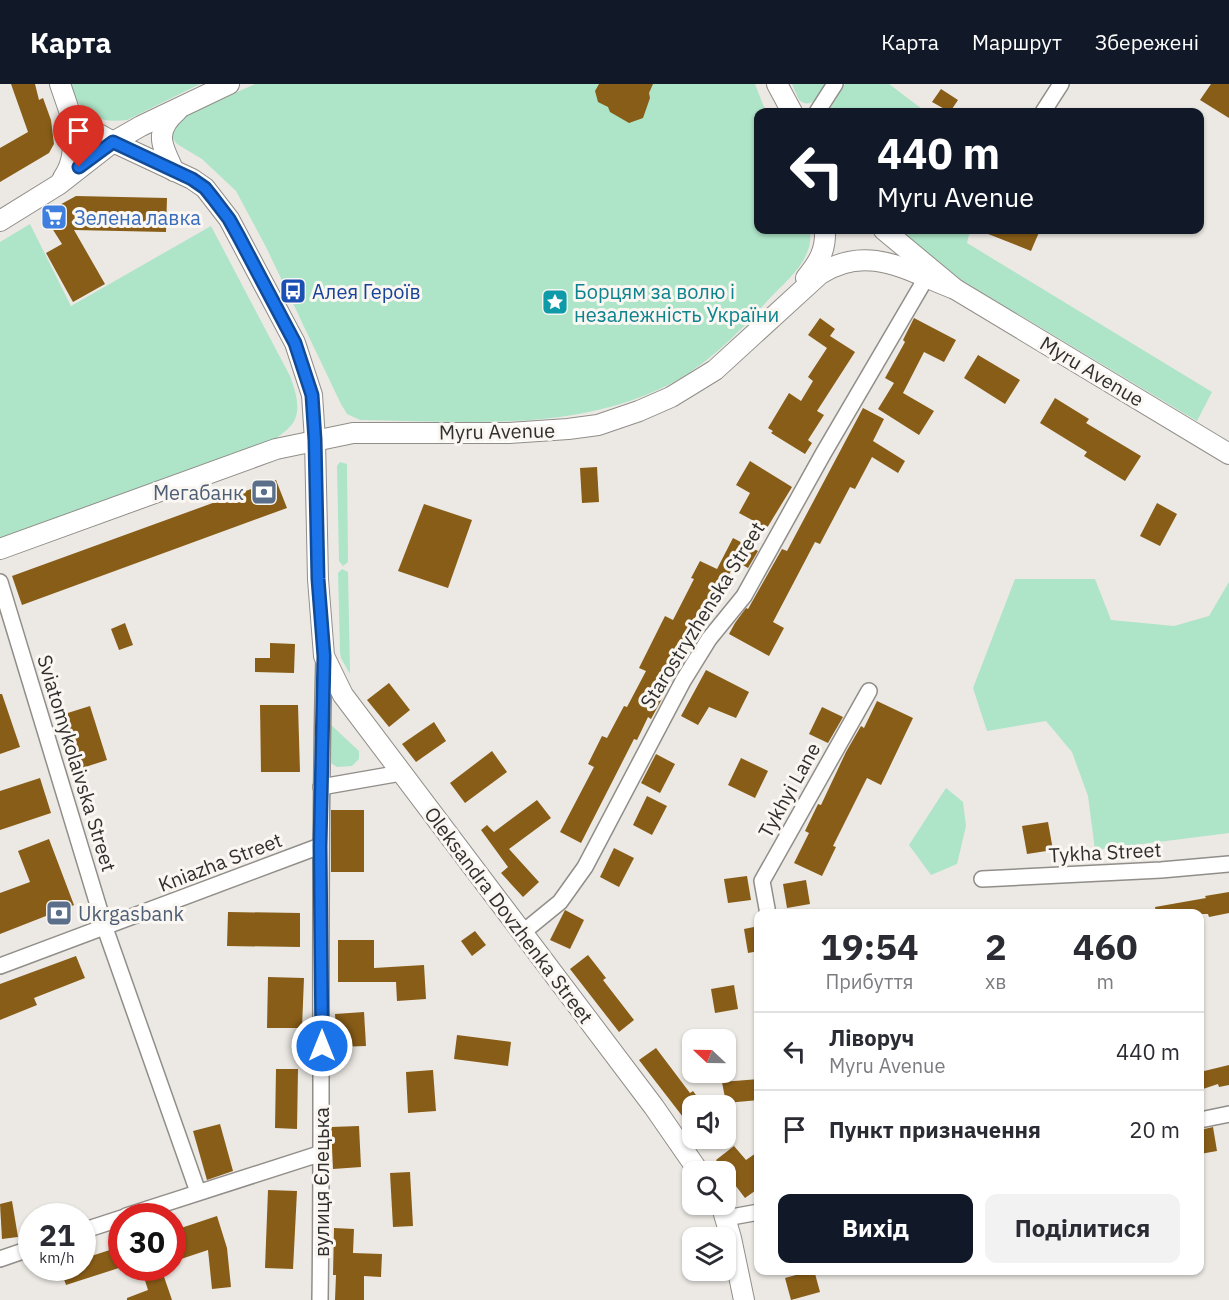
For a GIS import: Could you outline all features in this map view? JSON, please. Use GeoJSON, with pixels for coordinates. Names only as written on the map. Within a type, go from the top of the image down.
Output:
{"type":"FeatureCollection","features":[{"type":"Feature","properties":{"kind":"main road"},"geometry":{"type":"LineString","coordinates":[[58,185],[68,172],[73,156],[72,119],[60,84]]}},
{"type":"Feature","properties":{"kind":"main road"},"geometry":{"type":"LineString","coordinates":[[0,221],[58,185],[113,142],[229,84]]}},
{"type":"Feature","properties":{"kind":"main road"},"geometry":{"type":"LineString","coordinates":[[174,171],[162,143],[162,130],[167,120],[186,104]]}},
{"type":"Feature","properties":{"kind":"main road","name":"вулиця Єлецька"},"geometry":{"type":"LineString","coordinates":[[72,119],[205,188],[229,219],[295,343],[312,395],[318,579],[324,656]]}},
{"type":"Feature","properties":{"kind":"main road"},"geometry":{"type":"LineString","coordinates":[[777,312],[818,263],[824,252],[826,234]]}},
{"type":"Feature","properties":{"kind":"main road","name":"Myru Avenue"},"geometry":{"type":"LineString","coordinates":[[889,234],[955,289],[1229,454]]}},
{"type":"Feature","properties":{"kind":"main road","name":"Myru Avenue"},"geometry":{"type":"LineString","coordinates":[[0,549],[276,449],[315,440],[353,433],[509,433],[598,425],[639,411],[699,381],[745,345],[777,312],[820,274],[835,265],[848,261],[878,261],[955,289]]}},
{"type":"Feature","properties":{"kind":"main road","name":"Oleksandra Dovzhenka Street"},"geometry":{"type":"LineString","coordinates":[[324,656],[343,695],[654,1107],[691,1161]]}},
{"type":"Feature","properties":{"kind":"main road"},"geometry":{"type":"LineString","coordinates":[[725,1215],[744,1300]]}},
{"type":"Feature","properties":{"kind":"street"},"geometry":{"type":"LineString","coordinates":[[820,108],[835,84]]}},
{"type":"Feature","properties":{"kind":"street"},"geometry":{"type":"LineString","coordinates":[[1046,108],[1061,84]]}},
{"type":"Feature","properties":{"kind":"street","name":"Starostryzhenska Street"},"geometry":{"type":"LineString","coordinates":[[522,933],[560,902],[585,867],[683,681],[709,639],[744,596],[823,454],[926,278]]}},
{"type":"Feature","properties":{"kind":"street","name":"Sviatomykolaivska Street"},"geometry":{"type":"LineString","coordinates":[[0,582],[105,928],[198,1192]]}},
{"type":"Feature","properties":{"kind":"street","name":"вулиця Єлецька"},"geometry":{"type":"LineString","coordinates":[[320,1300],[322,1153],[320,846],[324,656]]}},
{"type":"Feature","properties":{"kind":"street","name":"Tykhyi Lane"},"geometry":{"type":"LineString","coordinates":[[767,909],[762,881],[869,691]]}},
{"type":"Feature","properties":{"kind":"street"},"geometry":{"type":"LineString","coordinates":[[321,787],[401,773]]}},
{"type":"Feature","properties":{"kind":"street","name":"Kniazha Street"},"geometry":{"type":"LineString","coordinates":[[0,966],[320,846]]}},
{"type":"Feature","properties":{"kind":"street","name":"Tykha Street"},"geometry":{"type":"LineString","coordinates":[[982,879],[1161,870],[1229,864]]}},
{"type":"Feature","properties":{"kind":"street"},"geometry":{"type":"LineString","coordinates":[[1204,1119],[1229,1114]]}},
{"type":"Feature","properties":{"kind":"street"},"geometry":{"type":"LineString","coordinates":[[165,1203],[322,1153]]}},
{"type":"Feature","properties":{"kind":"street"},"geometry":{"type":"LineString","coordinates":[[736,1211],[754,1212]]}},
{"type":"Feature","properties":{"kind":"street"},"geometry":{"type":"LineString","coordinates":[[0,1259],[18,1253]]}},
{"type":"Feature","properties":{"kind":"green space"},"geometry":{"type":"Polygon","coordinates":[[[69,84],[200,84],[127,120],[116,121],[90,114],[78,102],[69,84]]]}},
{"type":"Feature","properties":{"kind":"green space"},"geometry":{"type":"Polygon","coordinates":[[[255,84],[755,84],[764,108],[754,108],[754,234],[810,234],[808,251],[791,277],[722,347],[682,377],[632,400],[594,411],[517,421],[360,420],[347,414],[341,404],[266,247],[236,191],[202,159],[177,144],[173,139],[171,132],[178,119],[255,84]]]}},
{"type":"Feature","properties":{"kind":"green space"},"geometry":{"type":"Polygon","coordinates":[[[792,84],[826,84],[815,100],[808,104],[799,100],[792,84]]]}},
{"type":"Feature","properties":{"kind":"green space"},"geometry":{"type":"Polygon","coordinates":[[[845,84],[889,84],[921,108],[830,108],[845,84]]]}},
{"type":"Feature","properties":{"kind":"green space"},"geometry":{"type":"Polygon","coordinates":[[[30,224],[71,306],[211,226],[290,376],[296,393],[297,406],[296,418],[291,425],[276,439],[0,540],[0,242],[30,224]]]}},
{"type":"Feature","properties":{"kind":"green space"},"geometry":{"type":"Polygon","coordinates":[[[894,234],[969,234],[967,243],[1212,392],[1197,421],[938,266],[894,234]]]}},
{"type":"Feature","properties":{"kind":"green space"},"geometry":{"type":"Polygon","coordinates":[[[340,462],[347,464],[348,562],[343,566],[339,561],[337,466],[340,462]]]}},
{"type":"Feature","properties":{"kind":"green space"},"geometry":{"type":"Polygon","coordinates":[[[342,569],[348,572],[350,674],[340,652],[338,573],[342,569]]]}},
{"type":"Feature","properties":{"kind":"green space"},"geometry":{"type":"Polygon","coordinates":[[[1015,579],[1095,579],[1111,620],[1174,626],[1209,616],[1229,582],[1229,833],[1095,850],[1088,796],[1072,752],[1046,721],[987,731],[973,688],[1015,579]]]}},
{"type":"Feature","properties":{"kind":"green space"},"geometry":{"type":"Polygon","coordinates":[[[329,723],[359,751],[359,759],[352,766],[337,767],[328,761],[329,723]]]}},
{"type":"Feature","properties":{"kind":"green space"},"geometry":{"type":"Polygon","coordinates":[[[946,788],[963,802],[966,826],[957,864],[931,875],[909,845],[946,788]]]}},
{"type":"Feature","properties":{"kind":"building"},"geometry":{"type":"Polygon","coordinates":[[[11,84],[35,84],[39,100],[43,98],[51,120],[54,144],[49,153],[0,182],[0,148],[28,132],[11,84]]]}},
{"type":"Feature","properties":{"kind":"building"},"geometry":{"type":"Polygon","coordinates":[[[599,84],[653,84],[643,118],[629,123],[610,112],[608,107],[598,102],[595,91],[599,84]]]}},
{"type":"Feature","properties":{"kind":"building"},"geometry":{"type":"Polygon","coordinates":[[[1211,84],[1229,84],[1229,118],[1200,100],[1211,84]]]}},
{"type":"Feature","properties":{"kind":"building"},"geometry":{"type":"Polygon","coordinates":[[[941,89],[958,100],[953,108],[943,108],[932,102],[941,89]]]}},
{"type":"Feature","properties":{"kind":"building"},"geometry":{"type":"Polygon","coordinates":[[[76,196],[167,198],[166,232],[74,230],[105,284],[73,302],[46,253],[62,244],[43,214],[76,196]]]}},
{"type":"Feature","properties":{"kind":"building"},"geometry":{"type":"Polygon","coordinates":[[[988,234],[1038,234],[1031,251],[988,234]]]}},
{"type":"Feature","properties":{"kind":"building"},"geometry":{"type":"Polygon","coordinates":[[[820,318],[835,329],[830,336],[855,352],[817,411],[824,415],[808,440],[812,443],[805,454],[771,433],[773,431],[768,428],[789,393],[801,401],[813,381],[808,377],[827,348],[808,335],[820,318]]]}},
{"type":"Feature","properties":{"kind":"building"},"geometry":{"type":"Polygon","coordinates":[[[914,318],[956,340],[944,362],[924,352],[903,393],[934,411],[919,435],[878,409],[894,383],[885,378],[905,342],[903,340],[914,318]]]}},
{"type":"Feature","properties":{"kind":"building"},"geometry":{"type":"Polygon","coordinates":[[[978,355],[1020,380],[1005,404],[964,378],[978,355]]]}},
{"type":"Feature","properties":{"kind":"building"},"geometry":{"type":"Polygon","coordinates":[[[1055,398],[1089,419],[1086,423],[1141,456],[1125,481],[1084,456],[1087,452],[1040,423],[1055,398]]]}},
{"type":"Feature","properties":{"kind":"building"},"geometry":{"type":"Polygon","coordinates":[[[863,408],[884,419],[873,441],[905,461],[898,473],[872,457],[855,489],[850,487],[820,544],[815,542],[773,622],[784,628],[769,656],[729,634],[746,608],[748,609],[782,549],[787,551],[863,408]]]}},
{"type":"Feature","properties":{"kind":"building"},"geometry":{"type":"Polygon","coordinates":[[[750,461],[792,487],[767,528],[739,513],[750,493],[736,485],[750,461]]]}},
{"type":"Feature","properties":{"kind":"building"},"geometry":{"type":"Polygon","coordinates":[[[597,467],[599,502],[582,503],[580,468],[597,467]]]}},
{"type":"Feature","properties":{"kind":"building"},"geometry":{"type":"Polygon","coordinates":[[[276,480],[287,508],[22,605],[12,576],[276,480]]]}},
{"type":"Feature","properties":{"kind":"building"},"geometry":{"type":"Polygon","coordinates":[[[1157,503],[1177,514],[1160,546],[1140,536],[1157,503]]]}},
{"type":"Feature","properties":{"kind":"building"},"geometry":{"type":"Polygon","coordinates":[[[424,504],[472,520],[448,588],[398,571],[424,504]]]}},
{"type":"Feature","properties":{"kind":"building"},"geometry":{"type":"Polygon","coordinates":[[[733,538],[758,551],[748,568],[736,561],[715,602],[718,604],[709,621],[697,614],[656,694],[663,697],[651,719],[648,717],[637,740],[634,739],[581,843],[560,832],[594,767],[588,764],[602,736],[607,738],[646,671],[639,668],[665,616],[673,620],[694,579],[691,578],[700,561],[717,569],[733,538]]]}},
{"type":"Feature","properties":{"kind":"building"},"geometry":{"type":"Polygon","coordinates":[[[125,623],[133,645],[119,650],[111,629],[125,623]]]}},
{"type":"Feature","properties":{"kind":"building"},"geometry":{"type":"Polygon","coordinates":[[[270,643],[295,644],[294,673],[255,672],[255,658],[270,658],[270,643]]]}},
{"type":"Feature","properties":{"kind":"building"},"geometry":{"type":"Polygon","coordinates":[[[706,670],[749,692],[736,718],[709,707],[698,725],[681,716],[706,670]]]}},
{"type":"Feature","properties":{"kind":"building"},"geometry":{"type":"Polygon","coordinates":[[[389,683],[410,710],[389,727],[367,700],[389,683]]]}},
{"type":"Feature","properties":{"kind":"building"},"geometry":{"type":"Polygon","coordinates":[[[0,694],[2,694],[20,747],[0,754],[0,694]]]}},
{"type":"Feature","properties":{"kind":"building"},"geometry":{"type":"Polygon","coordinates":[[[877,701],[913,718],[881,785],[867,778],[833,846],[836,847],[822,876],[794,863],[809,833],[805,831],[818,804],[821,805],[846,752],[861,726],[864,728],[877,701]]]}},
{"type":"Feature","properties":{"kind":"building"},"geometry":{"type":"Polygon","coordinates":[[[260,705],[298,705],[300,772],[261,772],[260,705]]]}},
{"type":"Feature","properties":{"kind":"building"},"geometry":{"type":"Polygon","coordinates":[[[90,706],[107,760],[76,770],[58,716],[90,706]]]}},
{"type":"Feature","properties":{"kind":"building"},"geometry":{"type":"Polygon","coordinates":[[[822,707],[843,717],[828,743],[809,734],[822,707]]]}},
{"type":"Feature","properties":{"kind":"building"},"geometry":{"type":"Polygon","coordinates":[[[434,722],[446,741],[416,762],[402,744],[434,722]]]}},
{"type":"Feature","properties":{"kind":"building"},"geometry":{"type":"Polygon","coordinates":[[[492,751],[507,772],[465,803],[450,783],[492,751]]]}},
{"type":"Feature","properties":{"kind":"building"},"geometry":{"type":"Polygon","coordinates":[[[656,754],[675,764],[660,793],[641,783],[656,754]]]}},
{"type":"Feature","properties":{"kind":"building"},"geometry":{"type":"Polygon","coordinates":[[[741,758],[768,771],[755,798],[728,785],[741,758]]]}},
{"type":"Feature","properties":{"kind":"building"},"geometry":{"type":"Polygon","coordinates":[[[40,778],[51,813],[0,830],[0,791],[40,778]]]}},
{"type":"Feature","properties":{"kind":"building"},"geometry":{"type":"Polygon","coordinates":[[[647,796],[667,806],[652,835],[633,825],[647,796]]]}},
{"type":"Feature","properties":{"kind":"building"},"geometry":{"type":"Polygon","coordinates":[[[537,800],[551,818],[509,849],[539,882],[523,897],[501,873],[508,867],[481,830],[487,825],[494,832],[537,800]]]}},
{"type":"Feature","properties":{"kind":"building"},"geometry":{"type":"Polygon","coordinates":[[[331,810],[364,810],[364,872],[331,872],[331,810]]]}},
{"type":"Feature","properties":{"kind":"building"},"geometry":{"type":"Polygon","coordinates":[[[1048,822],[1053,850],[1027,854],[1022,826],[1048,822]]]}},
{"type":"Feature","properties":{"kind":"building"},"geometry":{"type":"Polygon","coordinates":[[[49,839],[74,905],[0,934],[0,893],[30,882],[18,851],[49,839]]]}},
{"type":"Feature","properties":{"kind":"building"},"geometry":{"type":"Polygon","coordinates":[[[614,848],[634,858],[619,887],[600,877],[614,848]]]}},
{"type":"Feature","properties":{"kind":"building"},"geometry":{"type":"Polygon","coordinates":[[[747,876],[751,900],[728,903],[724,879],[747,876]]]}},
{"type":"Feature","properties":{"kind":"building"},"geometry":{"type":"Polygon","coordinates":[[[806,880],[810,904],[787,908],[783,884],[806,880]]]}},
{"type":"Feature","properties":{"kind":"building"},"geometry":{"type":"Polygon","coordinates":[[[1229,892],[1229,913],[1209,917],[1208,914],[1204,914],[1204,909],[1155,909],[1155,907],[1206,898],[1205,896],[1229,892]]]}},
{"type":"Feature","properties":{"kind":"building"},"geometry":{"type":"Polygon","coordinates":[[[565,910],[584,920],[570,949],[550,940],[565,910]]]}},
{"type":"Feature","properties":{"kind":"building"},"geometry":{"type":"Polygon","coordinates":[[[228,912],[300,913],[300,947],[227,946],[228,912]]]}},
{"type":"Feature","properties":{"kind":"building"},"geometry":{"type":"Polygon","coordinates":[[[754,927],[754,952],[748,953],[744,929],[754,927]]]}},
{"type":"Feature","properties":{"kind":"building"},"geometry":{"type":"Polygon","coordinates":[[[475,931],[486,945],[472,956],[461,941],[475,931]]]}},
{"type":"Feature","properties":{"kind":"building"},"geometry":{"type":"Polygon","coordinates":[[[338,940],[374,940],[374,968],[424,965],[426,999],[397,1001],[396,982],[338,982],[338,940]]]}},
{"type":"Feature","properties":{"kind":"building"},"geometry":{"type":"Polygon","coordinates":[[[588,955],[606,978],[603,980],[634,1020],[619,1032],[570,969],[588,955]]]}},
{"type":"Feature","properties":{"kind":"building"},"geometry":{"type":"Polygon","coordinates":[[[76,956],[85,978],[34,998],[37,1005],[0,1020],[0,984],[76,956]]]}},
{"type":"Feature","properties":{"kind":"building"},"geometry":{"type":"Polygon","coordinates":[[[268,977],[304,978],[302,1028],[267,1028],[268,977]]]}},
{"type":"Feature","properties":{"kind":"building"},"geometry":{"type":"Polygon","coordinates":[[[734,985],[738,1009],[715,1013],[711,989],[734,985]]]}},
{"type":"Feature","properties":{"kind":"building"},"geometry":{"type":"Polygon","coordinates":[[[364,1012],[366,1046],[337,1047],[335,1014],[364,1012]]]}},
{"type":"Feature","properties":{"kind":"building"},"geometry":{"type":"Polygon","coordinates":[[[457,1035],[511,1042],[508,1066],[454,1059],[457,1035]]]}},
{"type":"Feature","properties":{"kind":"building"},"geometry":{"type":"Polygon","coordinates":[[[656,1048],[690,1093],[693,1091],[696,1095],[682,1095],[682,1116],[639,1060],[656,1048]]]}},
{"type":"Feature","properties":{"kind":"building"},"geometry":{"type":"Polygon","coordinates":[[[1229,1065],[1229,1085],[1219,1087],[1218,1084],[1204,1089],[1204,1071],[1229,1065]]]}},
{"type":"Feature","properties":{"kind":"building"},"geometry":{"type":"Polygon","coordinates":[[[276,1069],[298,1069],[297,1129],[275,1128],[276,1069]]]}},
{"type":"Feature","properties":{"kind":"building"},"geometry":{"type":"Polygon","coordinates":[[[433,1070],[436,1111],[408,1113],[406,1072],[433,1070]]]}},
{"type":"Feature","properties":{"kind":"building"},"geometry":{"type":"Polygon","coordinates":[[[754,1079],[754,1100],[736,1102],[736,1095],[724,1095],[722,1083],[754,1079]]]}},
{"type":"Feature","properties":{"kind":"building"},"geometry":{"type":"Polygon","coordinates":[[[220,1124],[233,1171],[207,1180],[193,1131],[220,1124]]]}},
{"type":"Feature","properties":{"kind":"building"},"geometry":{"type":"Polygon","coordinates":[[[359,1126],[361,1167],[333,1169],[331,1127],[359,1126]]]}},
{"type":"Feature","properties":{"kind":"building"},"geometry":{"type":"Polygon","coordinates":[[[1213,1127],[1217,1151],[1204,1153],[1204,1129],[1213,1127]]]}},
{"type":"Feature","properties":{"kind":"building"},"geometry":{"type":"Polygon","coordinates":[[[736,1148],[746,1160],[754,1154],[754,1192],[745,1198],[736,1186],[736,1161],[717,1161],[730,1149],[736,1148]]]}},
{"type":"Feature","properties":{"kind":"building"},"geometry":{"type":"Polygon","coordinates":[[[410,1172],[413,1226],[393,1227],[390,1173],[410,1172]]]}},
{"type":"Feature","properties":{"kind":"building"},"geometry":{"type":"Polygon","coordinates":[[[268,1190],[297,1191],[293,1269],[265,1268],[268,1190]]]}},
{"type":"Feature","properties":{"kind":"building"},"geometry":{"type":"Polygon","coordinates":[[[12,1201],[18,1237],[2,1239],[0,1204],[12,1201]]]}},
{"type":"Feature","properties":{"kind":"building"},"geometry":{"type":"Polygon","coordinates":[[[217,1216],[227,1248],[231,1287],[212,1289],[208,1250],[186,1257],[186,1226],[217,1216]]]}},
{"type":"Feature","properties":{"kind":"building"},"geometry":{"type":"Polygon","coordinates":[[[334,1228],[354,1229],[353,1253],[382,1254],[381,1277],[364,1276],[364,1300],[335,1300],[334,1228]]]}},
{"type":"Feature","properties":{"kind":"building"},"geometry":{"type":"Polygon","coordinates":[[[108,1251],[108,1272],[96,1275],[96,1254],[108,1251]]]}},
{"type":"Feature","properties":{"kind":"building"},"geometry":{"type":"Polygon","coordinates":[[[796,1275],[815,1275],[820,1292],[791,1300],[785,1278],[796,1275]]]}},
{"type":"Feature","properties":{"kind":"building"},"geometry":{"type":"Polygon","coordinates":[[[65,1281],[78,1281],[66,1285],[65,1281]]]}},
{"type":"Feature","properties":{"kind":"building"},"geometry":{"type":"Polygon","coordinates":[[[145,1281],[165,1281],[172,1300],[127,1300],[127,1298],[148,1290],[145,1281]]]}},
{"type":"Feature","properties":{"kind":"place","name":"Зелена лавка"},"geometry":{"type":"Point","coordinates":[54,217]}},
{"type":"Feature","properties":{"kind":"place","name":"Алея Героїв"},"geometry":{"type":"Point","coordinates":[293,291]}},
{"type":"Feature","properties":{"kind":"place","name":"Борцям за волю і незалежність України"},"geometry":{"type":"Point","coordinates":[555,302]}},
{"type":"Feature","properties":{"kind":"place","name":"Мегабанк"},"geometry":{"type":"Point","coordinates":[264,492]}},
{"type":"Feature","properties":{"kind":"place","name":"Ukrgasbank"},"geometry":{"type":"Point","coordinates":[59,913]}},
{"type":"Feature","properties":{"kind":"route"},"geometry":{"type":"LineString","coordinates":[[79,167],[113,142],[192,179],[205,188],[229,219],[295,343],[312,395],[318,579],[324,656],[320,846],[322,1046]]}}]}
